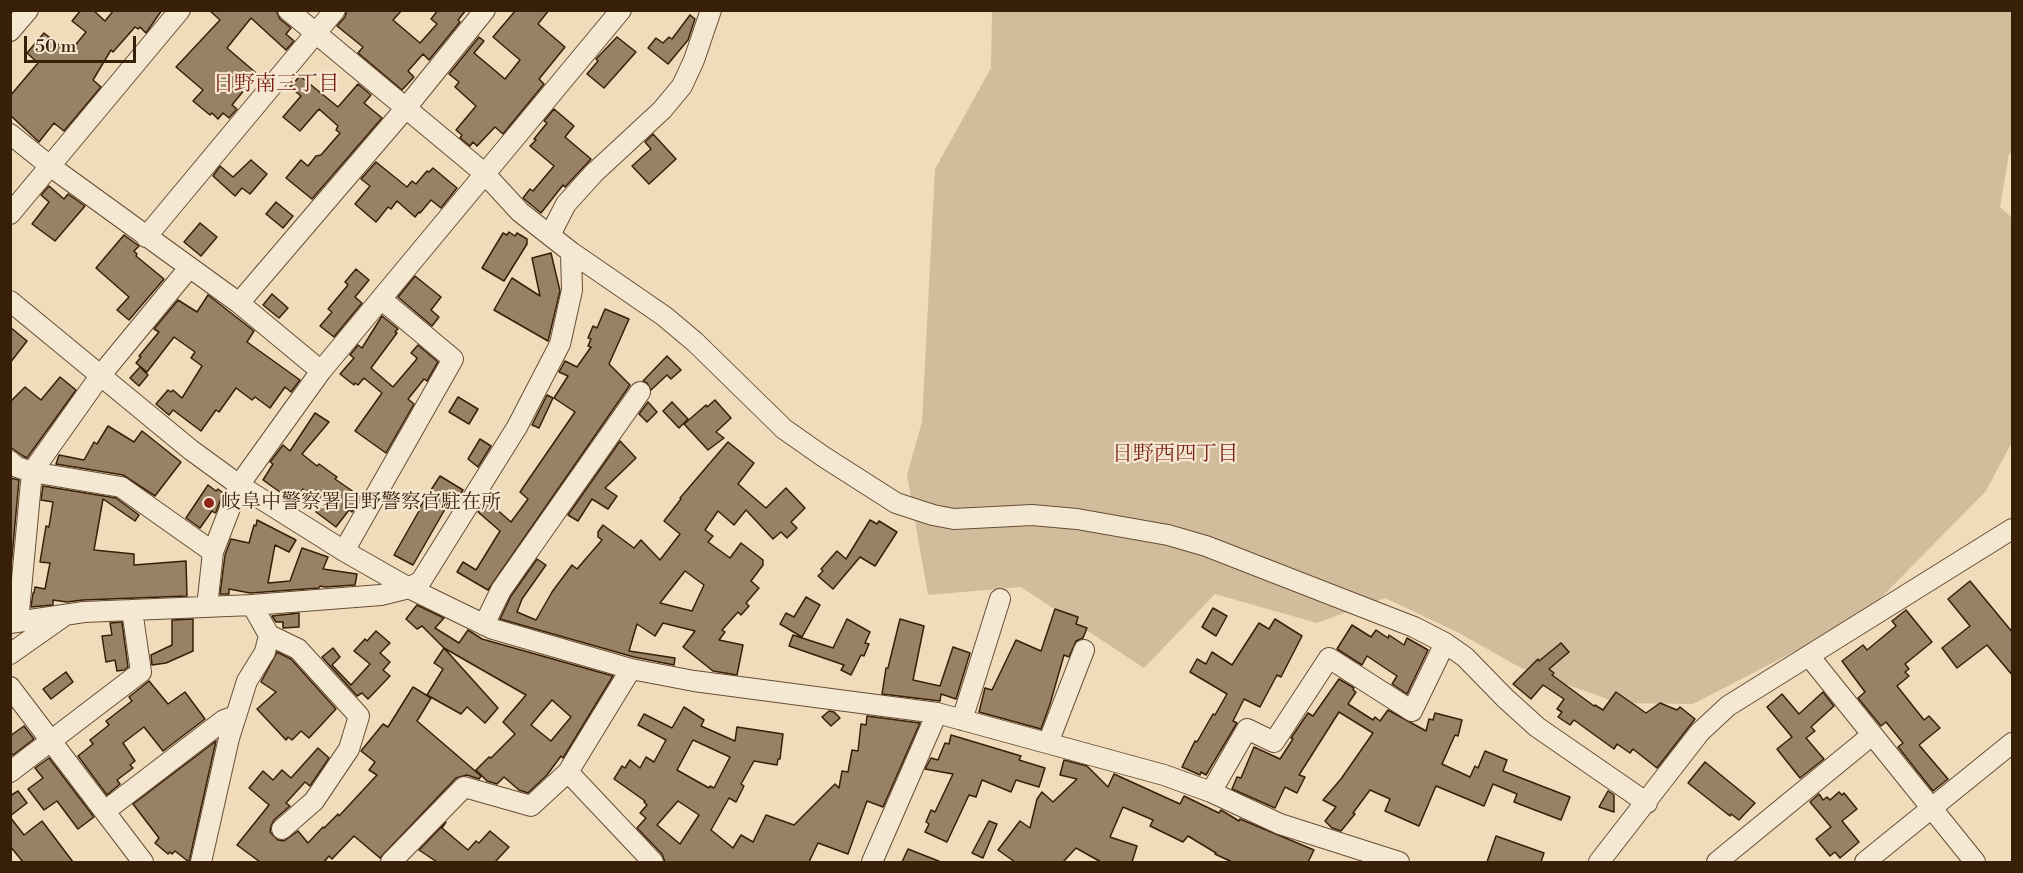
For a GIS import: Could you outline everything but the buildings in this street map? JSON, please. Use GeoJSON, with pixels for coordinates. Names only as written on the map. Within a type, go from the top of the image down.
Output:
{"type":"FeatureCollection","features":[{"type":"Feature","properties":{"kind":"street"},"geometry":{"type":"LineString","coordinates":[[10,32],[28,10]]}},
{"type":"Feature","properties":{"kind":"street"},"geometry":{"type":"LineString","coordinates":[[10,214],[180,10]]}},
{"type":"Feature","properties":{"kind":"street"},"geometry":{"type":"LineString","coordinates":[[288,10],[484,173],[520,212],[571,252],[664,316],[695,342],[784,429],[896,503],[954,519],[1032,515],[1077,519],[1168,536],[1206,546],[1414,627],[1445,643],[1465,657],[1537,727],[1647,803]]}},
{"type":"Feature","properties":{"kind":"street"},"geometry":{"type":"LineString","coordinates":[[146,237],[335,10]]}},
{"type":"Feature","properties":{"kind":"street"},"geometry":{"type":"LineString","coordinates":[[239,303],[485,10]]}},
{"type":"Feature","properties":{"kind":"street"},"geometry":{"type":"LineString","coordinates":[[207,607],[213,552],[239,485],[321,371],[621,10]]}},
{"type":"Feature","properties":{"kind":"street"},"geometry":{"type":"LineString","coordinates":[[550,235],[566,204],[594,173],[662,110],[682,86],[694,60],[710,11]]}},
{"type":"Feature","properties":{"kind":"street"},"geometry":{"type":"LineString","coordinates":[[10,134],[146,237],[239,303],[321,371]]}},
{"type":"Feature","properties":{"kind":"street"},"geometry":{"type":"LineString","coordinates":[[189,268],[100,376],[33,472],[14,622],[84,612],[252,605],[381,595],[409,588],[421,581],[517,427],[560,344],[572,290],[571,252]]}},
{"type":"Feature","properties":{"kind":"street"},"geometry":{"type":"LineString","coordinates":[[344,552],[453,360],[381,299]]}},
{"type":"Feature","properties":{"kind":"street"},"geometry":{"type":"LineString","coordinates":[[10,301],[191,450],[239,485],[344,552],[493,630],[631,669],[694,681],[937,713],[1164,775],[1211,792],[1280,824],[1399,862]]}},
{"type":"Feature","properties":{"kind":"street"},"geometry":{"type":"LineString","coordinates":[[484,626],[501,590],[640,392]]}},
{"type":"Feature","properties":{"kind":"street"},"geometry":{"type":"LineString","coordinates":[[10,461],[17,467],[33,472],[121,487],[213,552]]}},
{"type":"Feature","properties":{"kind":"street"},"geometry":{"type":"LineString","coordinates":[[1599,862],[1700,732],[1728,706],[2013,529]]}},
{"type":"Feature","properties":{"kind":"street"},"geometry":{"type":"LineString","coordinates":[[962,720],[1000,599]]}},
{"type":"Feature","properties":{"kind":"street"},"geometry":{"type":"LineString","coordinates":[[252,605],[269,635],[297,649],[359,716],[349,749],[320,793],[282,829]]}},
{"type":"Feature","properties":{"kind":"street"},"geometry":{"type":"LineString","coordinates":[[10,772],[141,672],[132,610]]}},
{"type":"Feature","properties":{"kind":"street"},"geometry":{"type":"LineString","coordinates":[[10,654],[66,614]]}},
{"type":"Feature","properties":{"kind":"street"},"geometry":{"type":"LineString","coordinates":[[201,862],[229,738],[247,681],[265,652],[269,635]]}},
{"type":"Feature","properties":{"kind":"street"},"geometry":{"type":"LineString","coordinates":[[1211,792],[1247,729],[1274,742],[1329,658],[1412,711],[1445,643]]}},
{"type":"Feature","properties":{"kind":"street"},"geometry":{"type":"LineString","coordinates":[[1048,743],[1084,650]]}},
{"type":"Feature","properties":{"kind":"street"},"geometry":{"type":"LineString","coordinates":[[1809,656],[1975,862]]}},
{"type":"Feature","properties":{"kind":"street"},"geometry":{"type":"LineString","coordinates":[[392,862],[464,787],[531,806],[568,772],[631,669]]}},
{"type":"Feature","properties":{"kind":"street"},"geometry":{"type":"LineString","coordinates":[[10,687],[143,862]]}},
{"type":"Feature","properties":{"kind":"street"},"geometry":{"type":"LineString","coordinates":[[872,862],[937,713]]}},
{"type":"Feature","properties":{"kind":"street"},"geometry":{"type":"LineString","coordinates":[[105,811],[224,720],[236,716]]}},
{"type":"Feature","properties":{"kind":"street"},"geometry":{"type":"LineString","coordinates":[[1717,862],[1872,735]]}},
{"type":"Feature","properties":{"kind":"street"},"geometry":{"type":"LineString","coordinates":[[1865,862],[2013,743]]}},
{"type":"Feature","properties":{"kind":"street"},"geometry":{"type":"LineString","coordinates":[[568,772],[653,862]]}},
{"type":"Feature","properties":{"kind":"shaded area"},"geometry":{"type":"Polygon","coordinates":[[[992,11],[2012,11],[2012,152],[2009,154],[2000,207],[2012,218],[2012,442],[1986,491],[1863,616],[1693,704],[1618,703],[1521,668],[1459,633],[1385,598],[1317,623],[1215,594],[1144,668],[1021,587],[928,595],[907,475],[922,422],[935,169],[991,68],[992,11]]]}},
{"type":"Feature","properties":{"kind":"place","name":"岐阜中警察署日野警察官駐在所"},"geometry":{"type":"Point","coordinates":[209,503]}},
{"type":"Feature","properties":{"kind":"district","name":"日野南三丁目"},"geometry":{"type":"Point","coordinates":[276,85]}},
{"type":"Feature","properties":{"kind":"district","name":"日野西四丁目"},"geometry":{"type":"Point","coordinates":[1175,455]}}]}
